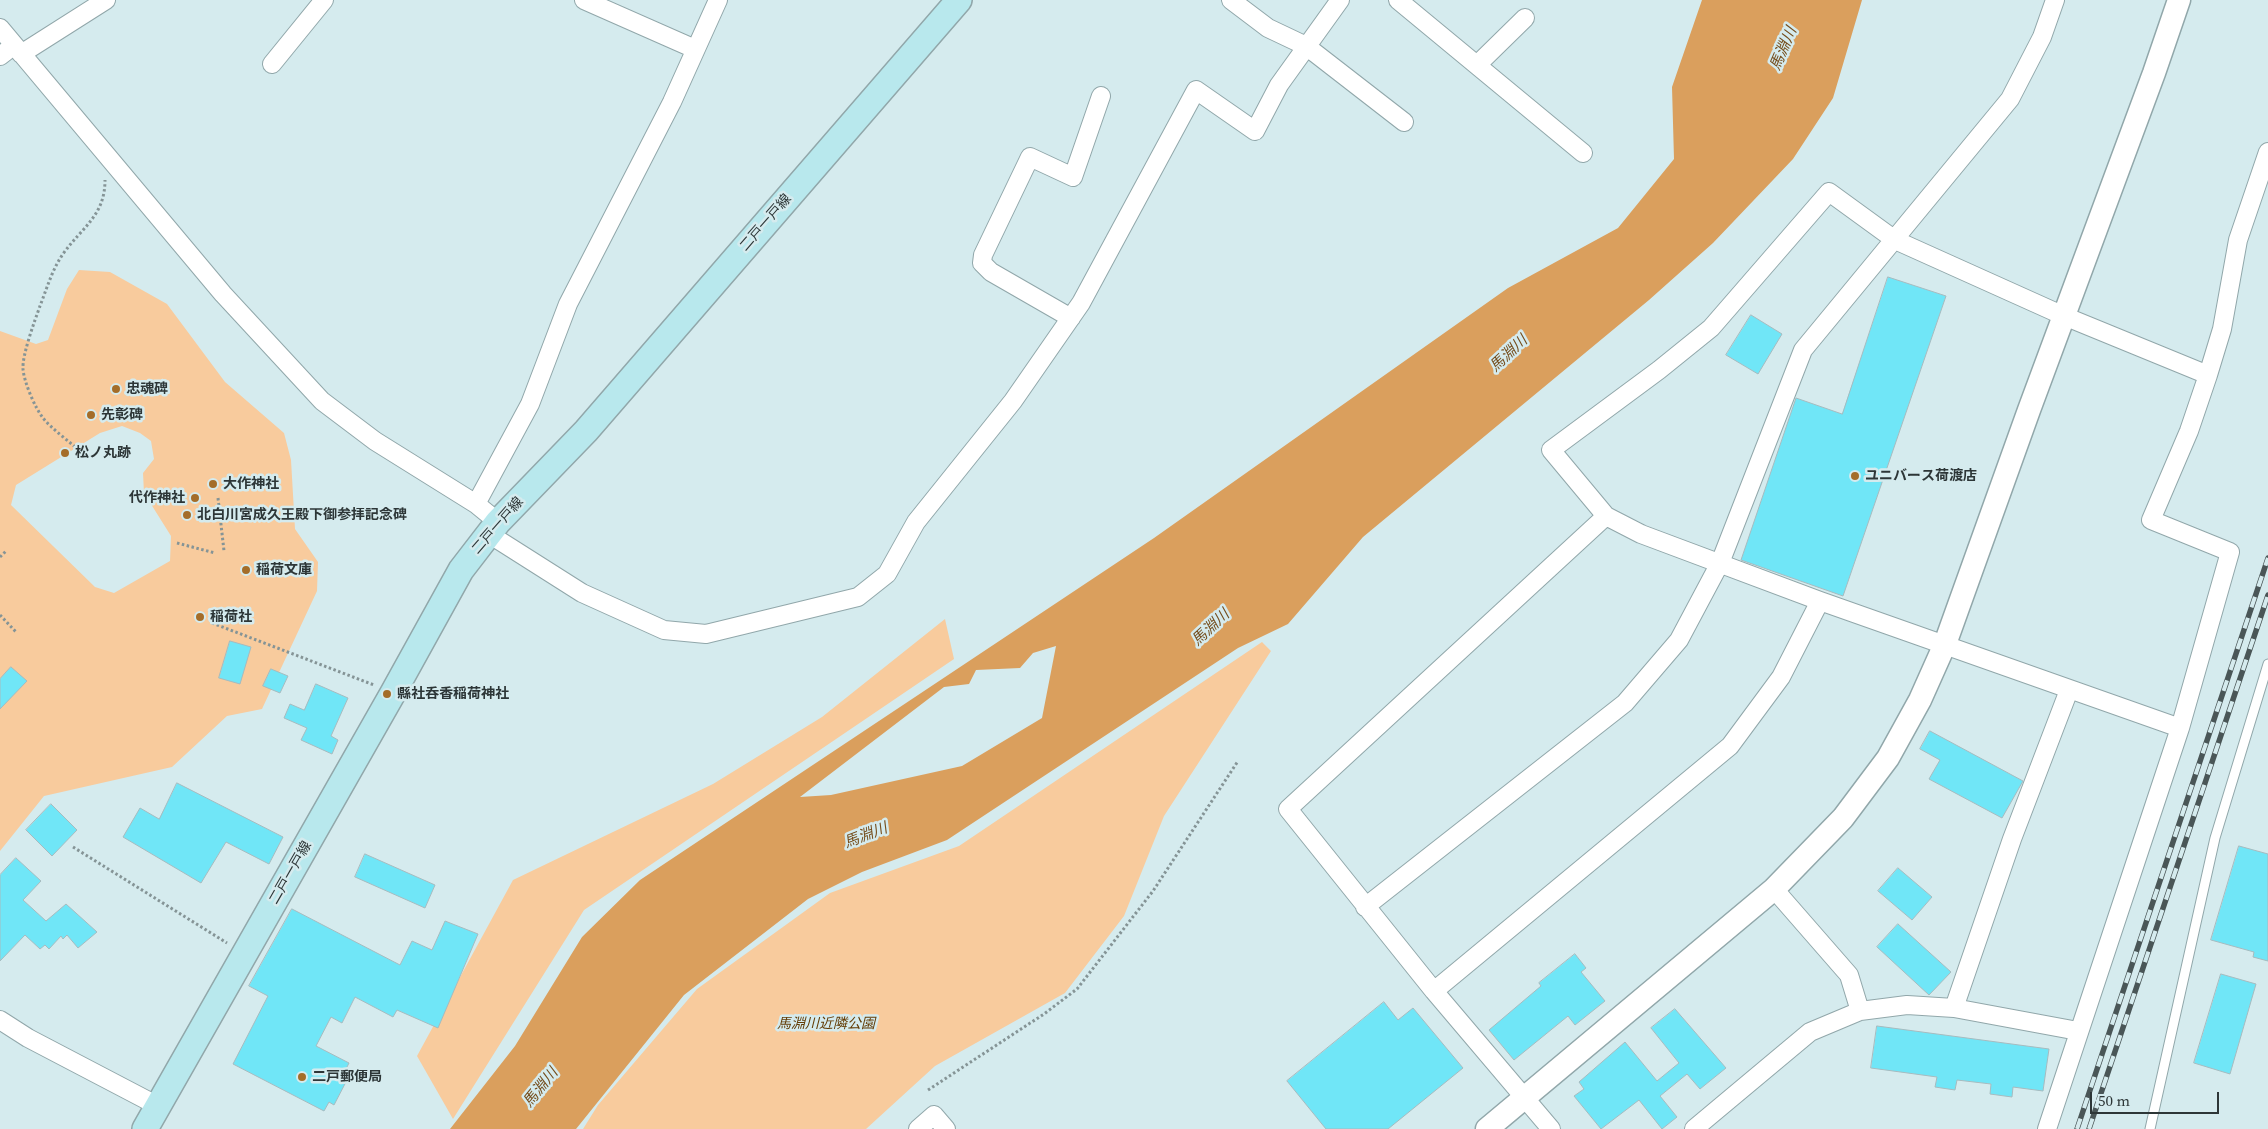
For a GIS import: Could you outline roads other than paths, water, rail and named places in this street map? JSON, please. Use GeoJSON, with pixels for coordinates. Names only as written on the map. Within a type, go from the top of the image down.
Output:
{"type":"FeatureCollection","features":[{"type":"Feature","properties":{"kind":"main road","name":"二戸一戸線"},"geometry":{"type":"LineString","coordinates":[[145,1129],[393,693],[460,570],[494,528],[586,431],[959,0]]}},
{"type":"Feature","properties":{"kind":"street"},"geometry":{"type":"LineString","coordinates":[[11,52],[106,0]]}},
{"type":"Feature","properties":{"kind":"street"},"geometry":{"type":"LineString","coordinates":[[272,64],[324,0]]}},
{"type":"Feature","properties":{"kind":"street"},"geometry":{"type":"LineString","coordinates":[[584,0],[695,49]]}},
{"type":"Feature","properties":{"kind":"street"},"geometry":{"type":"LineString","coordinates":[[476,504],[530,404],[568,304],[672,102],[718,0]]}},
{"type":"Feature","properties":{"kind":"street"},"geometry":{"type":"LineString","coordinates":[[1232,0],[1268,28],[1306,46],[1404,122]]}},
{"type":"Feature","properties":{"kind":"street"},"geometry":{"type":"LineString","coordinates":[[0,28],[11,52],[223,294],[322,401],[375,442],[476,504],[494,528],[582,593],[664,630],[706,634],[858,597],[887,574],[916,522],[1013,402],[1082,303],[1196,90],[1255,131],[1279,85],[1340,0]]}},
{"type":"Feature","properties":{"kind":"street"},"geometry":{"type":"LineString","coordinates":[[1398,0],[1583,153]]}},
{"type":"Feature","properties":{"kind":"street"},"geometry":{"type":"LineString","coordinates":[[1365,907],[1625,703],[1679,640],[1720,563],[1803,350],[2010,99],[2042,37],[2055,0]]}},
{"type":"Feature","properties":{"kind":"street"},"geometry":{"type":"LineString","coordinates":[[1487,1129],[1774,889],[1843,818],[1888,758],[1920,700],[1945,644],[2154,73],[2178,0]]}},
{"type":"Feature","properties":{"kind":"street"},"geometry":{"type":"LineString","coordinates":[[1477,65],[1525,18]]}},
{"type":"Feature","properties":{"kind":"street"},"geometry":{"type":"LineString","coordinates":[[1071,318],[991,272],[982,263],[983,255],[1030,157],[1073,177],[1101,96]]}},
{"type":"Feature","properties":{"kind":"street"},"geometry":{"type":"LineString","coordinates":[[2047,1129],[2180,728],[2230,552],[2151,520],[2189,432],[2208,375],[2222,329],[2238,240],[2268,152]]}},
{"type":"Feature","properties":{"kind":"street"},"geometry":{"type":"LineString","coordinates":[[2180,728],[1820,601],[1641,534],[1606,516],[1551,450],[1659,370],[1711,328],[1829,192],[1895,240],[2064,316],[2208,375]]}},
{"type":"Feature","properties":{"kind":"street"},"geometry":{"type":"LineString","coordinates":[[1551,1129],[1434,991],[1288,809],[1606,516]]}},
{"type":"Feature","properties":{"kind":"street"},"geometry":{"type":"LineString","coordinates":[[1434,991],[1730,746],[1781,678],[1820,601]]}},
{"type":"Feature","properties":{"kind":"street"},"geometry":{"type":"LineString","coordinates":[[1954,1008],[2012,839],[2069,690]]}},
{"type":"Feature","properties":{"kind":"street"},"geometry":{"type":"LineString","coordinates":[[1774,889],[1849,975],[1860,1012]]}},
{"type":"Feature","properties":{"kind":"street"},"geometry":{"type":"LineString","coordinates":[[1694,1129],[1810,1032],[1860,1012],[1907,1005],[1954,1008],[2078,1031]]}},
{"type":"Feature","properties":{"kind":"street"},"geometry":{"type":"LineString","coordinates":[[0,1020],[28,1038],[158,1106]]}},
{"type":"Feature","properties":{"kind":"street"},"geometry":{"type":"LineString","coordinates":[[918,1129],[934,1115],[946,1129]]}},
{"type":"Feature","properties":{"kind":"lane"},"geometry":{"type":"LineString","coordinates":[[2150,1129],[2215,838],[2268,664]]}},
{"type":"Feature","properties":{"kind":"water","name":"馬淵川"},"geometry":{"type":"Polygon","coordinates":[[[1702,0],[1862,0],[1833,98],[1793,159],[1713,243],[1649,300],[1363,537],[1288,624],[1238,648],[947,840],[862,872],[808,899],[684,995],[576,1129],[450,1129],[515,1046],[582,937],[640,880],[1154,538],[1508,288],[1618,228],[1674,159],[1672,87],[1702,0]],[[1056,646],[1033,653],[1020,668],[976,670],[969,684],[944,687],[800,797],[831,795],[962,766],[1042,718],[1056,646]]]}},
{"type":"Feature","properties":{"kind":"railway"},"geometry":{"type":"LineString","coordinates":[[2077,1129],[2268,558]]}},
{"type":"Feature","properties":{"kind":"railway"},"geometry":{"type":"LineString","coordinates":[[2089,1129],[2268,595]]}},
{"type":"Feature","properties":{"kind":"place","name":"忠魂碑"},"geometry":{"type":"Point","coordinates":[116,389]}},
{"type":"Feature","properties":{"kind":"place","name":"先彰碑"},"geometry":{"type":"Point","coordinates":[91,415]}},
{"type":"Feature","properties":{"kind":"place","name":"松ノ丸跡"},"geometry":{"type":"Point","coordinates":[65,453]}},
{"type":"Feature","properties":{"kind":"place","name":"ユニバース荷渡店"},"geometry":{"type":"Point","coordinates":[1855,476]}},
{"type":"Feature","properties":{"kind":"place","name":"大作神社"},"geometry":{"type":"Point","coordinates":[213,484]}},
{"type":"Feature","properties":{"kind":"place","name":"代作神社"},"geometry":{"type":"Point","coordinates":[195,498]}},
{"type":"Feature","properties":{"kind":"place","name":"北白川宮成久王殿下御参拝記念碑"},"geometry":{"type":"Point","coordinates":[187,515]}},
{"type":"Feature","properties":{"kind":"place","name":"稲荷文庫"},"geometry":{"type":"Point","coordinates":[246,570]}},
{"type":"Feature","properties":{"kind":"place","name":"稲荷社"},"geometry":{"type":"Point","coordinates":[200,617]}},
{"type":"Feature","properties":{"kind":"place","name":"縣社呑香稲荷神社"},"geometry":{"type":"Point","coordinates":[387,694]}},
{"type":"Feature","properties":{"kind":"place","name":"二戸郵便局"},"geometry":{"type":"Point","coordinates":[302,1077]}},
{"type":"Feature","properties":{"kind":"park label","name":"馬淵川近隣公園"},"geometry":{"type":"Point","coordinates":[826,1024]}}]}
